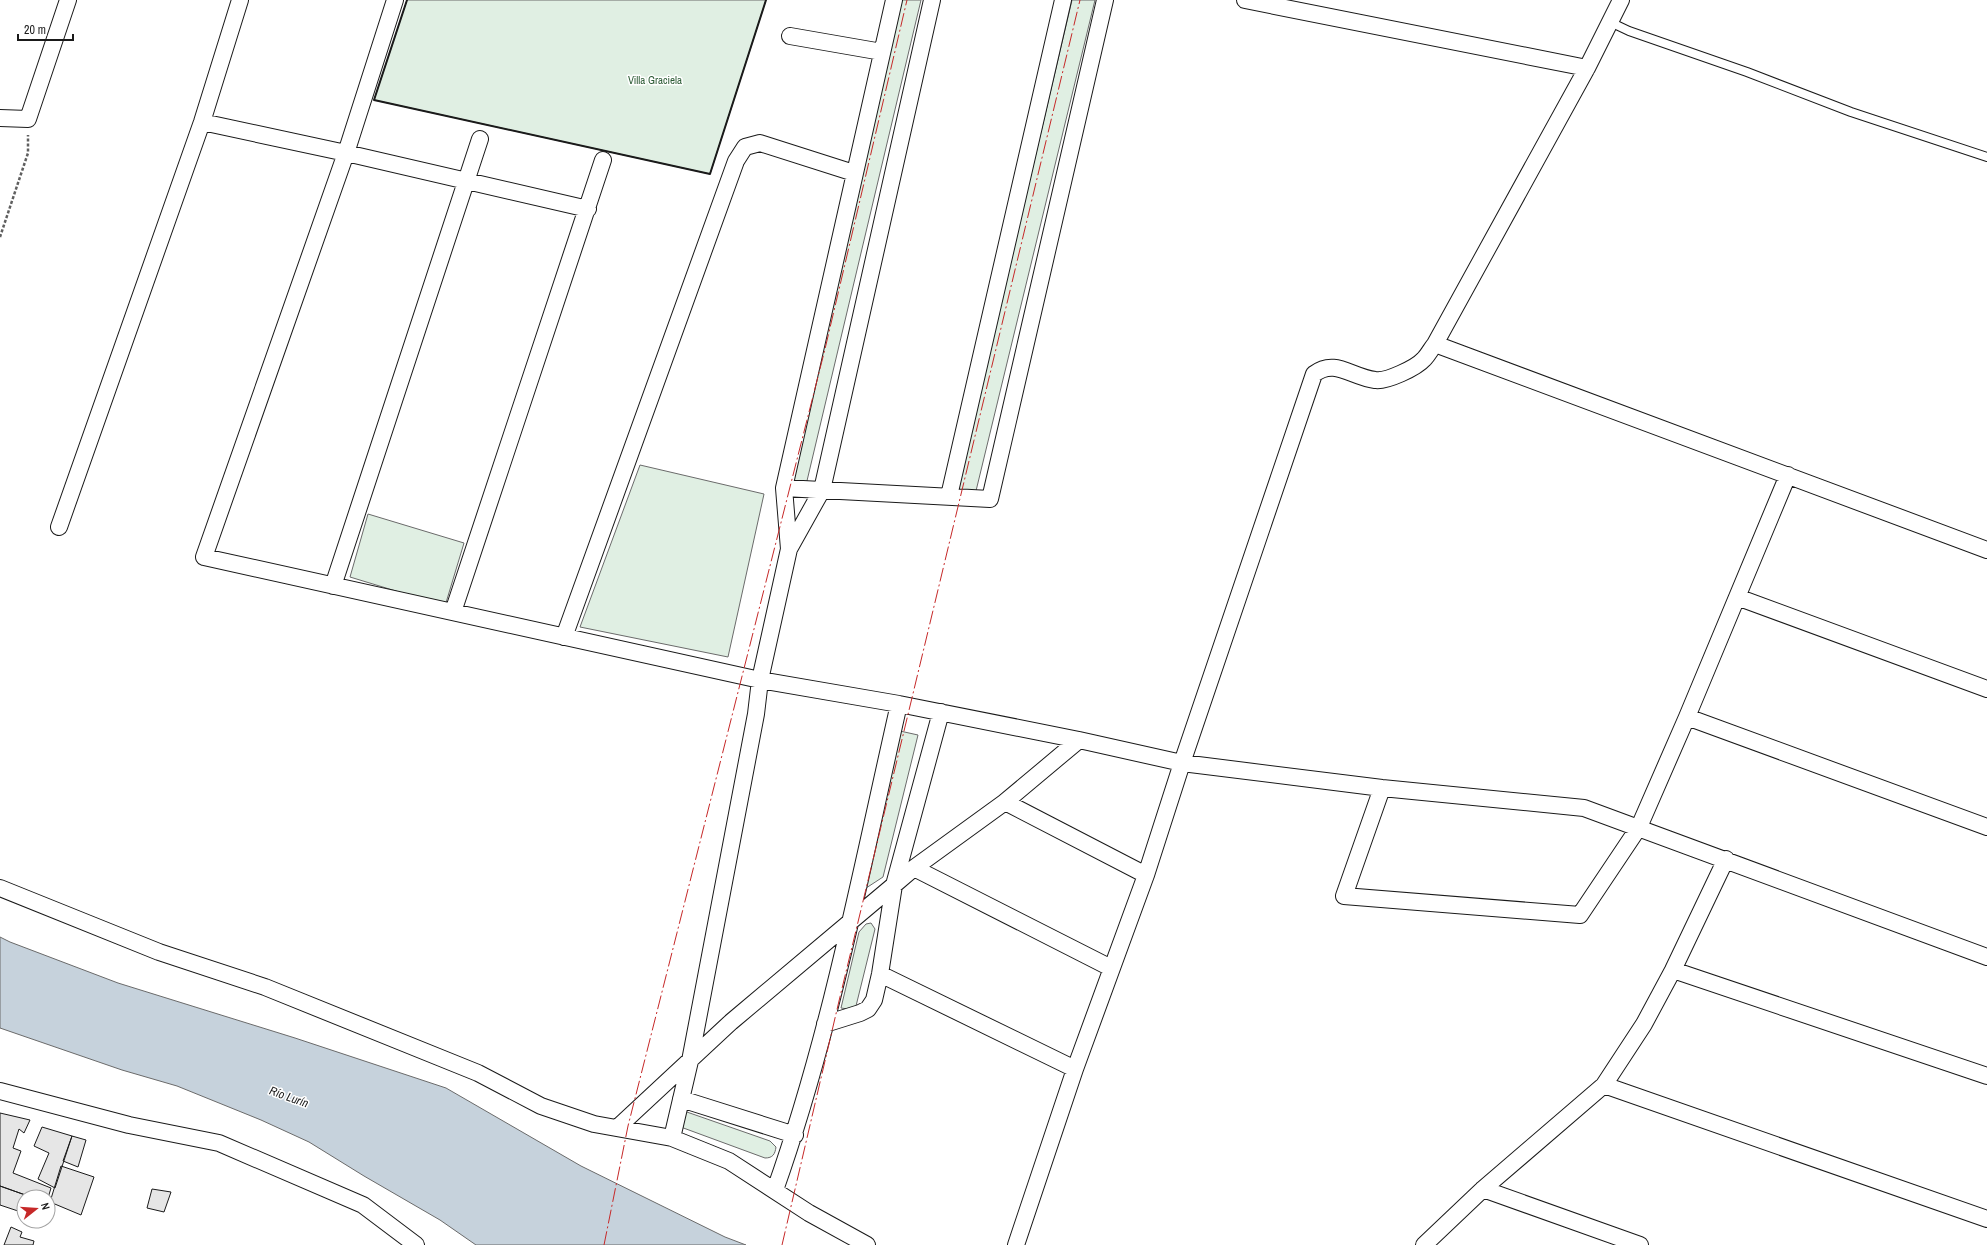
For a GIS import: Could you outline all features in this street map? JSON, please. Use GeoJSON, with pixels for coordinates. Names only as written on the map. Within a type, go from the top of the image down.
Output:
{"type":"FeatureCollection","features":[{"type":"Feature","properties":{"kind":"street"},"geometry":{"type":"LineString","coordinates":[[0,118],[28,118],[68,0]]}},
{"type":"Feature","properties":{"kind":"street"},"geometry":{"type":"LineString","coordinates":[[59,527],[202,122],[240,0]]}},
{"type":"Feature","properties":{"kind":"street"},"geometry":{"type":"LineString","coordinates":[[395,0],[346,153],[204,557],[760,680],[941,712],[1182,763],[1382,788],[1584,808],[1726,859],[1987,957]]}},
{"type":"Feature","properties":{"kind":"street"},"geometry":{"type":"LineString","coordinates":[[789,549],[784,488],[894,0]]}},
{"type":"Feature","properties":{"kind":"street"},"geometry":{"type":"LineString","coordinates":[[672,1138],[690,1061],[755,722],[760,680],[789,549],[822,490],[932,0]]}},
{"type":"Feature","properties":{"kind":"street"},"geometry":{"type":"LineString","coordinates":[[949,496],[1064,0]]}},
{"type":"Feature","properties":{"kind":"street"},"geometry":{"type":"LineString","coordinates":[[784,488],[990,499],[1105,0]]}},
{"type":"Feature","properties":{"kind":"street"},"geometry":{"type":"LineString","coordinates":[[1246,0],[1587,68]]}},
{"type":"Feature","properties":{"kind":"street"},"geometry":{"type":"LineString","coordinates":[[1016,1245],[1075,1069],[1146,875],[1182,763],[1314,374],[1322,368],[1332,366],[1353,375],[1376,381],[1392,378],[1424,360],[1435,344],[1587,68],[1621,0]]}},
{"type":"Feature","properties":{"kind":"street"},"geometry":{"type":"LineString","coordinates":[[790,36],[882,52]]}},
{"type":"Feature","properties":{"kind":"street"},"geometry":{"type":"LineString","coordinates":[[202,122],[346,153],[588,209]]}},
{"type":"Feature","properties":{"kind":"street"},"geometry":{"type":"LineString","coordinates":[[333,586],[480,139]]}},
{"type":"Feature","properties":{"kind":"street"},"geometry":{"type":"LineString","coordinates":[[564,636],[736,161],[745,147],[760,143],[854,173]]}},
{"type":"Feature","properties":{"kind":"street"},"geometry":{"type":"LineString","coordinates":[[453,612],[604,160]]}},
{"type":"Feature","properties":{"kind":"street"},"geometry":{"type":"LineString","coordinates":[[1435,344],[1987,550]]}},
{"type":"Feature","properties":{"kind":"street"},"geometry":{"type":"LineString","coordinates":[[1382,788],[1344,896],[1580,915],[1639,827],[1687,717],[1788,475]]}},
{"type":"Feature","properties":{"kind":"street"},"geometry":{"type":"LineString","coordinates":[[1737,597],[1987,688]]}},
{"type":"Feature","properties":{"kind":"street"},"geometry":{"type":"LineString","coordinates":[[775,1190],[795,1135],[825,1024],[850,923],[899,704]]}},
{"type":"Feature","properties":{"kind":"street"},"geometry":{"type":"LineString","coordinates":[[825,1024],[860,1013],[868,1009],[874,1000],[880,974],[894,885],[941,712]]}},
{"type":"Feature","properties":{"kind":"street"},"geometry":{"type":"LineString","coordinates":[[1687,717],[1987,827]]}},
{"type":"Feature","properties":{"kind":"street"},"geometry":{"type":"LineString","coordinates":[[617,1128],[731,1022],[914,868],[1005,802],[1079,740]]}},
{"type":"Feature","properties":{"kind":"street"},"geometry":{"type":"LineString","coordinates":[[1005,802],[1146,875]]}},
{"type":"Feature","properties":{"kind":"street"},"geometry":{"type":"LineString","coordinates":[[1424,1245],[1483,1189],[1604,1085],[1644,1024],[1673,970],[1726,859]]}},
{"type":"Feature","properties":{"kind":"street"},"geometry":{"type":"LineString","coordinates":[[914,868],[1111,968]]}},
{"type":"Feature","properties":{"kind":"street"},"geometry":{"type":"LineString","coordinates":[[0,888],[159,952],[280,993],[478,1073],[541,1106],[594,1124],[672,1138],[729,1161],[809,1213],[867,1245]]}},
{"type":"Feature","properties":{"kind":"street"},"geometry":{"type":"LineString","coordinates":[[1673,970],[1987,1076]]}},
{"type":"Feature","properties":{"kind":"street"},"geometry":{"type":"LineString","coordinates":[[880,974],[1075,1069]]}},
{"type":"Feature","properties":{"kind":"street"},"geometry":{"type":"LineString","coordinates":[[1604,1085],[1987,1219]]}},
{"type":"Feature","properties":{"kind":"street"},"geometry":{"type":"LineString","coordinates":[[0,1090],[129,1125],[219,1143],[363,1204],[416,1245]]}},
{"type":"Feature","properties":{"kind":"street"},"geometry":{"type":"LineString","coordinates":[[681,1099],[795,1135]]}},
{"type":"Feature","properties":{"kind":"street"},"geometry":{"type":"LineString","coordinates":[[1483,1189],[1640,1245]]}},
{"type":"Feature","properties":{"kind":"lane"},"geometry":{"type":"LineString","coordinates":[[1610,22],[1635,34],[1747,72],[1851,112],[1987,157]]}},
{"type":"Feature","properties":{"kind":"path"},"geometry":{"type":"LineString","coordinates":[[0,236],[28,153],[28,118]]}},
{"type":"Feature","properties":{"kind":"green space","name":"Villa Graciela"},"geometry":{"type":"Polygon","coordinates":[[[407,0],[766,0],[710,174],[374,100],[407,0]]]}},
{"type":"Feature","properties":{"kind":"green space"},"geometry":{"type":"Polygon","coordinates":[[[898,0],[921,0],[806,485],[789,480],[898,0]]]}},
{"type":"Feature","properties":{"kind":"green space"},"geometry":{"type":"Polygon","coordinates":[[[1072,0],[1095,0],[975,495],[957,495],[958,485],[1072,0]]]}},
{"type":"Feature","properties":{"kind":"green space"},"geometry":{"type":"Polygon","coordinates":[[[640,465],[764,494],[728,657],[580,627],[640,465]]]}},
{"type":"Feature","properties":{"kind":"green space"},"geometry":{"type":"Polygon","coordinates":[[[368,514],[464,543],[445,606],[350,577],[368,514]]]}},
{"type":"Feature","properties":{"kind":"green space"},"geometry":{"type":"Polygon","coordinates":[[[900,731],[918,735],[883,877],[860,892],[900,731]]]}},
{"type":"Feature","properties":{"kind":"green space"},"geometry":{"type":"Polygon","coordinates":[[[871,923],[875,929],[855,1010],[841,1008],[859,932],[866,924],[871,923]]]}},
{"type":"Feature","properties":{"kind":"green space"},"geometry":{"type":"Polygon","coordinates":[[[684,1111],[770,1141],[776,1147],[774,1154],[765,1158],[678,1126],[684,1111]]]}},
{"type":"Feature","properties":{"kind":"water","name":"Río Lurín"},"geometry":{"type":"Polygon","coordinates":[[[0,937],[118,983],[295,1038],[446,1088],[581,1166],[725,1237],[746,1245],[476,1245],[440,1220],[309,1142],[261,1120],[177,1086],[122,1070],[0,1028],[0,937]]]}},
{"type":"Feature","properties":{"kind":"building"},"geometry":{"type":"Polygon","coordinates":[[[0,1113],[30,1120],[24,1133],[19,1129],[13,1148],[21,1151],[13,1173],[51,1188],[16,1189],[16,1192],[0,1186],[0,1113]]]}},
{"type":"Feature","properties":{"kind":"building"},"geometry":{"type":"Polygon","coordinates":[[[42,1127],[72,1136],[55,1188],[38,1179],[49,1153],[34,1146],[42,1127]]]}},
{"type":"Feature","properties":{"kind":"building"},"geometry":{"type":"Polygon","coordinates":[[[72,1136],[86,1140],[78,1167],[63,1161],[72,1136]]]}},
{"type":"Feature","properties":{"kind":"building"},"geometry":{"type":"Polygon","coordinates":[[[61,1166],[94,1177],[81,1215],[56,1205],[56,1189],[54,1189],[61,1166]]]}},
{"type":"Feature","properties":{"kind":"building"},"geometry":{"type":"Polygon","coordinates":[[[0,1186],[16,1192],[16,1210],[0,1205],[0,1186]]]}},
{"type":"Feature","properties":{"kind":"building"},"geometry":{"type":"Polygon","coordinates":[[[152,1189],[171,1192],[164,1212],[147,1208],[152,1189]]]}},
{"type":"Feature","properties":{"kind":"building"},"geometry":{"type":"Polygon","coordinates":[[[11,1227],[22,1232],[20,1237],[34,1241],[33,1245],[4,1245],[11,1227]]]}},
{"type":"Feature","properties":{"kind":"wall"},"geometry":{"type":"LineString","coordinates":[[407,0],[374,100],[710,174],[766,0]]}},
{"type":"Feature","properties":{"kind":"power"},"geometry":{"type":"LineString","coordinates":[[604,1245],[628,1126],[825,349],[907,0]]}},
{"type":"Feature","properties":{"kind":"power"},"geometry":{"type":"LineString","coordinates":[[782,1245],[839,1001],[1080,0]]}}]}
